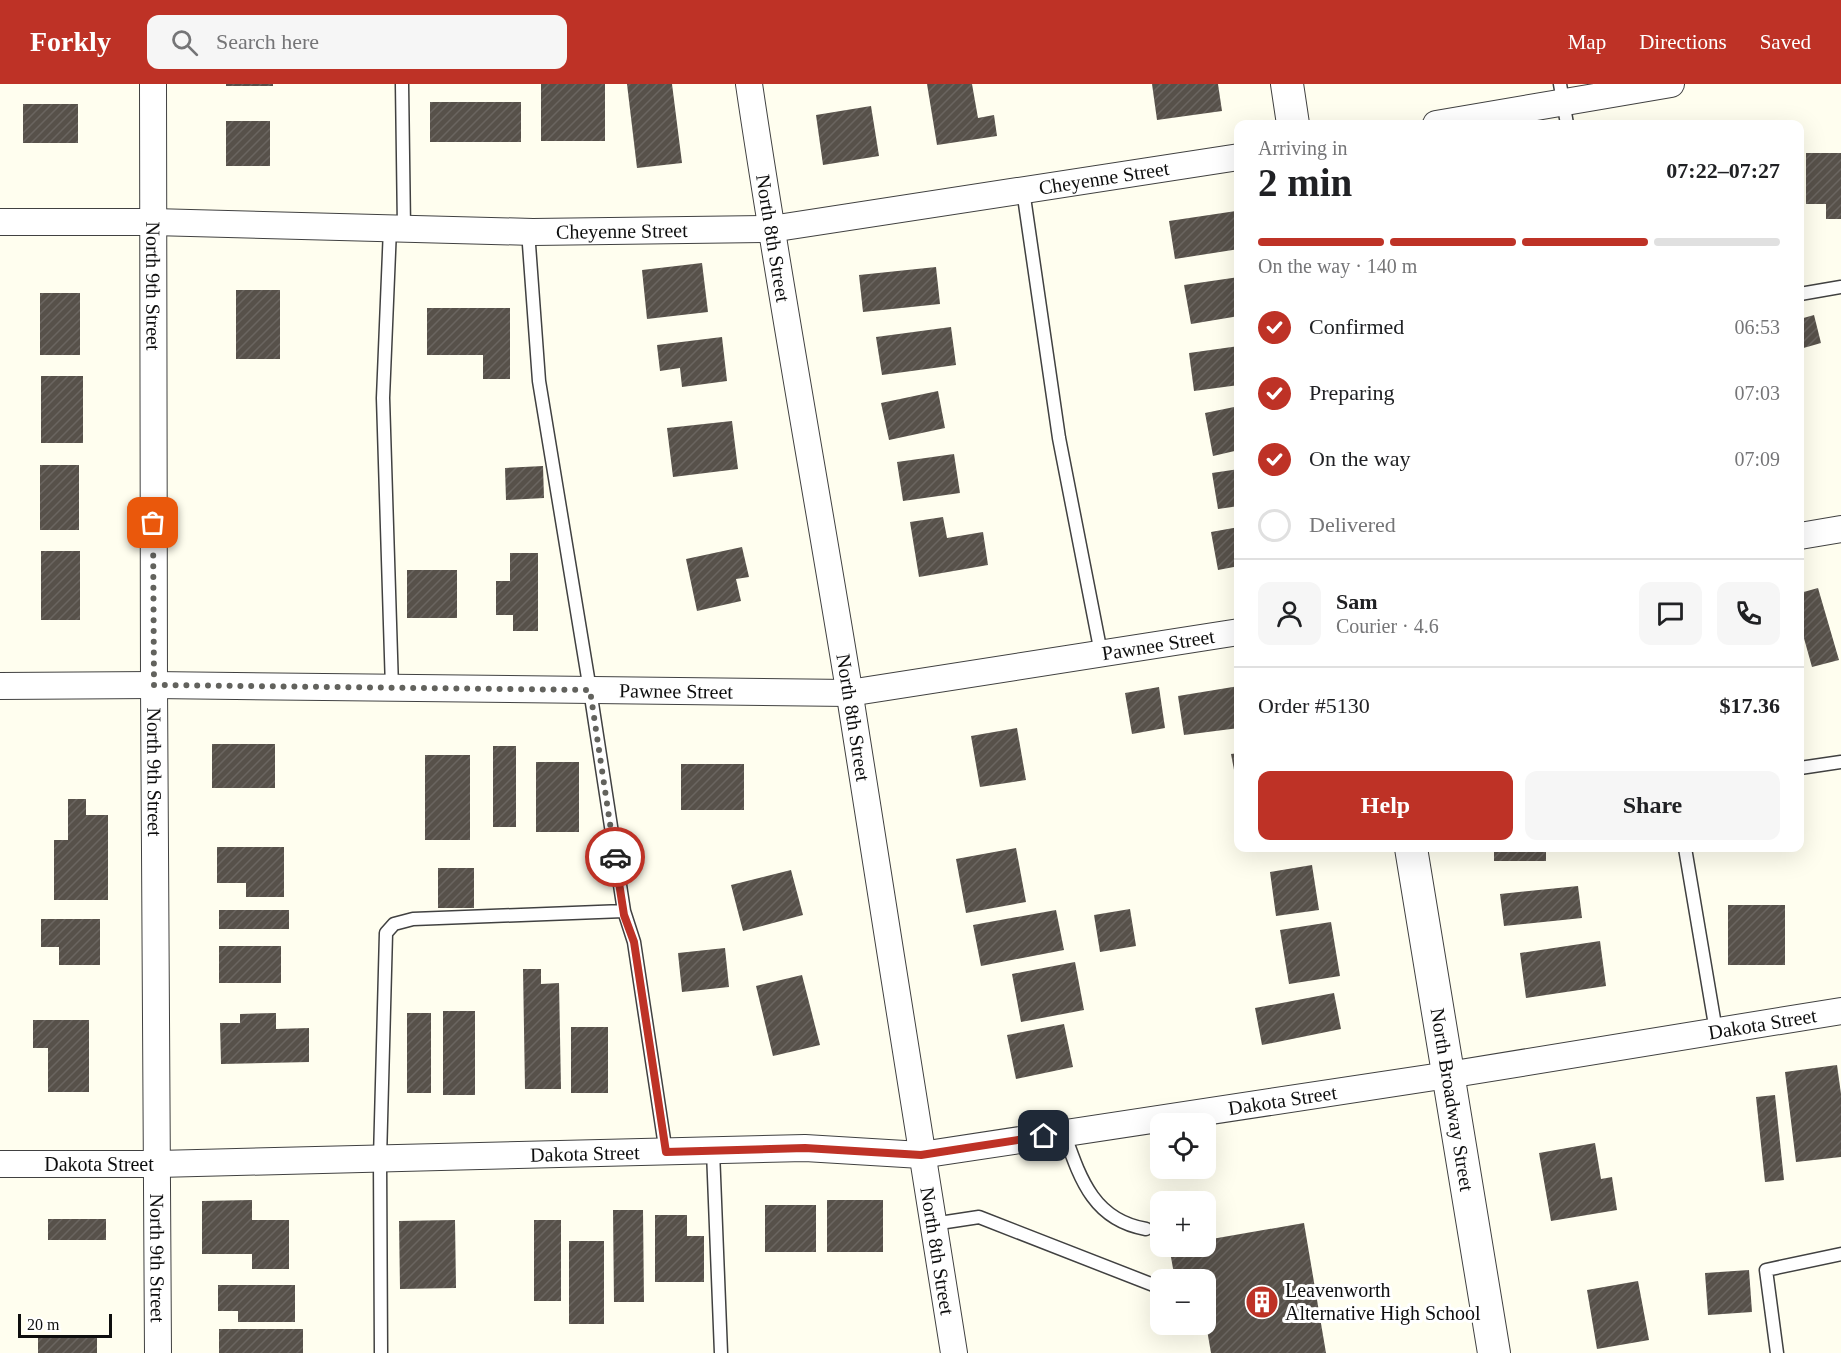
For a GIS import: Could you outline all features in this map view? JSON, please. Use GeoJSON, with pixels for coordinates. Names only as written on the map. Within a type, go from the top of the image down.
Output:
{"type":"FeatureCollection","features":[{"type":"Feature","properties":{"kind":"street","name":"North 9th Street"},"geometry":{"type":"LineString","coordinates":[[153,84],[158,1353]]}},
{"type":"Feature","properties":{"kind":"street","name":"North 8th Street"},"geometry":{"type":"LineString","coordinates":[[749,84],[954,1353]]}},
{"type":"Feature","properties":{"kind":"street"},"geometry":{"type":"LineString","coordinates":[[1287,84],[1292,120]]}},
{"type":"Feature","properties":{"kind":"street"},"geometry":{"type":"LineString","coordinates":[[1461,120],[1671,84]]}},
{"type":"Feature","properties":{"kind":"street","name":"Cheyenne Street"},"geometry":{"type":"LineString","coordinates":[[0,222],[153,222],[528,231],[771,229],[1234,158]]}},
{"type":"Feature","properties":{"kind":"street"},"geometry":{"type":"LineString","coordinates":[[1804,535],[1841,529]]}},
{"type":"Feature","properties":{"kind":"street","name":"Pawnee Street"},"geometry":{"type":"LineString","coordinates":[[0,686],[154,685],[849,693],[1234,633]]}},
{"type":"Feature","properties":{"kind":"street","name":"North Broadway Street"},"geometry":{"type":"LineString","coordinates":[[1412,852],[1494,1353]]}},
{"type":"Feature","properties":{"kind":"street","name":"Dakota Street"},"geometry":{"type":"LineString","coordinates":[[0,1164],[158,1164],[805,1148],[921,1155],[1448,1075],[1841,1011]]}},
{"type":"Feature","properties":{"kind":"lane"},"geometry":{"type":"LineString","coordinates":[[392,688],[383,398],[397,228],[402,84]]}},
{"type":"Feature","properties":{"kind":"lane"},"geometry":{"type":"LineString","coordinates":[[1023,190],[1059,438],[1101,653]]}},
{"type":"Feature","properties":{"kind":"lane"},"geometry":{"type":"LineString","coordinates":[[528,231],[539,381],[624,910],[634,942],[666,1152]]}},
{"type":"Feature","properties":{"kind":"lane"},"geometry":{"type":"LineString","coordinates":[[1804,293],[1841,287]]}},
{"type":"Feature","properties":{"kind":"lane"},"geometry":{"type":"LineString","coordinates":[[1804,767],[1841,762]]}},
{"type":"Feature","properties":{"kind":"lane"},"geometry":{"type":"LineString","coordinates":[[1686,852],[1716,1031]]}},
{"type":"Feature","properties":{"kind":"lane"},"geometry":{"type":"LineString","coordinates":[[381,1353],[380,1159],[386,933],[394,924],[413,920],[624,910]]}},
{"type":"Feature","properties":{"kind":"lane"},"geometry":{"type":"LineString","coordinates":[[1064,1133],[1080,1177],[1105,1211],[1128,1226],[1146,1229]]}},
{"type":"Feature","properties":{"kind":"lane"},"geometry":{"type":"LineString","coordinates":[[713,1151],[721,1353]]}},
{"type":"Feature","properties":{"kind":"lane"},"geometry":{"type":"LineString","coordinates":[[933,1224],[979,1217],[1150,1284]]}},
{"type":"Feature","properties":{"kind":"lane"},"geometry":{"type":"LineString","coordinates":[[1777,1353],[1766,1270],[1841,1254]]}},
{"type":"Feature","properties":{"kind":"building"},"geometry":{"type":"Polygon","coordinates":[[[226,84],[273,84],[273,86],[226,86],[226,84]]]}},
{"type":"Feature","properties":{"kind":"building"},"geometry":{"type":"Polygon","coordinates":[[[541,84],[605,84],[605,141],[541,141],[541,84]]]}},
{"type":"Feature","properties":{"kind":"building"},"geometry":{"type":"Polygon","coordinates":[[[627,84],[672,84],[682,163],[637,168],[627,84]]]}},
{"type":"Feature","properties":{"kind":"building"},"geometry":{"type":"Polygon","coordinates":[[[927,84],[972,84],[978,118],[994,115],[997,136],[937,145],[927,84]]]}},
{"type":"Feature","properties":{"kind":"building"},"geometry":{"type":"Polygon","coordinates":[[[1152,84],[1218,84],[1222,111],[1157,120],[1152,84]]]}},
{"type":"Feature","properties":{"kind":"building"},"geometry":{"type":"Polygon","coordinates":[[[430,102],[521,102],[521,142],[430,142],[430,102]]]}},
{"type":"Feature","properties":{"kind":"building"},"geometry":{"type":"Polygon","coordinates":[[[23,104],[78,104],[78,143],[23,143],[23,104]]]}},
{"type":"Feature","properties":{"kind":"building"},"geometry":{"type":"Polygon","coordinates":[[[871,106],[879,156],[823,165],[816,115],[871,106]]]}},
{"type":"Feature","properties":{"kind":"building"},"geometry":{"type":"Polygon","coordinates":[[[226,121],[270,121],[270,166],[226,166],[226,121]]]}},
{"type":"Feature","properties":{"kind":"building"},"geometry":{"type":"Polygon","coordinates":[[[1806,153],[1841,153],[1841,219],[1826,219],[1826,204],[1806,204],[1806,153]]]}},
{"type":"Feature","properties":{"kind":"building"},"geometry":{"type":"Polygon","coordinates":[[[1234,211],[1234,250],[1175,259],[1169,221],[1234,211]]]}},
{"type":"Feature","properties":{"kind":"building"},"geometry":{"type":"Polygon","coordinates":[[[702,263],[708,312],[647,319],[642,270],[702,263]]]}},
{"type":"Feature","properties":{"kind":"building"},"geometry":{"type":"Polygon","coordinates":[[[936,267],[940,304],[863,312],[859,275],[936,267]]]}},
{"type":"Feature","properties":{"kind":"building"},"geometry":{"type":"Polygon","coordinates":[[[1234,278],[1234,317],[1191,324],[1184,285],[1234,278]]]}},
{"type":"Feature","properties":{"kind":"building"},"geometry":{"type":"Polygon","coordinates":[[[236,290],[280,290],[280,359],[236,359],[236,290]]]}},
{"type":"Feature","properties":{"kind":"building"},"geometry":{"type":"Polygon","coordinates":[[[40,293],[80,293],[80,355],[40,355],[40,293]]]}},
{"type":"Feature","properties":{"kind":"building"},"geometry":{"type":"Polygon","coordinates":[[[427,308],[510,308],[510,379],[483,379],[483,355],[427,355],[427,308]]]}},
{"type":"Feature","properties":{"kind":"building"},"geometry":{"type":"Polygon","coordinates":[[[1814,315],[1821,343],[1804,348],[1804,318],[1814,315]]]}},
{"type":"Feature","properties":{"kind":"building"},"geometry":{"type":"Polygon","coordinates":[[[951,327],[956,365],[882,375],[876,337],[951,327]]]}},
{"type":"Feature","properties":{"kind":"building"},"geometry":{"type":"Polygon","coordinates":[[[722,337],[727,381],[682,387],[680,368],[660,371],[657,345],[722,337]]]}},
{"type":"Feature","properties":{"kind":"building"},"geometry":{"type":"Polygon","coordinates":[[[1234,347],[1234,386],[1194,391],[1189,353],[1234,347]]]}},
{"type":"Feature","properties":{"kind":"building"},"geometry":{"type":"Polygon","coordinates":[[[41,376],[83,376],[83,443],[41,443],[41,376]]]}},
{"type":"Feature","properties":{"kind":"building"},"geometry":{"type":"Polygon","coordinates":[[[938,391],[945,428],[889,440],[881,403],[938,391]]]}},
{"type":"Feature","properties":{"kind":"building"},"geometry":{"type":"Polygon","coordinates":[[[1234,407],[1234,451],[1213,456],[1205,413],[1234,407]]]}},
{"type":"Feature","properties":{"kind":"building"},"geometry":{"type":"Polygon","coordinates":[[[732,421],[738,469],[673,477],[667,428],[732,421]]]}},
{"type":"Feature","properties":{"kind":"building"},"geometry":{"type":"Polygon","coordinates":[[[954,454],[960,493],[903,501],[897,462],[954,454]]]}},
{"type":"Feature","properties":{"kind":"building"},"geometry":{"type":"Polygon","coordinates":[[[40,465],[79,465],[79,530],[40,530],[40,465]]]}},
{"type":"Feature","properties":{"kind":"building"},"geometry":{"type":"Polygon","coordinates":[[[543,466],[544,498],[506,500],[505,468],[543,466]]]}},
{"type":"Feature","properties":{"kind":"building"},"geometry":{"type":"Polygon","coordinates":[[[1234,470],[1234,507],[1218,509],[1212,473],[1234,470]]]}},
{"type":"Feature","properties":{"kind":"building"},"geometry":{"type":"Polygon","coordinates":[[[943,517],[947,538],[983,532],[988,565],[919,577],[910,522],[943,517]]]}},
{"type":"Feature","properties":{"kind":"building"},"geometry":{"type":"Polygon","coordinates":[[[1234,528],[1234,567],[1218,570],[1211,532],[1234,528]]]}},
{"type":"Feature","properties":{"kind":"building"},"geometry":{"type":"Polygon","coordinates":[[[742,547],[749,577],[736,579],[741,601],[697,611],[686,559],[742,547]]]}},
{"type":"Feature","properties":{"kind":"building"},"geometry":{"type":"Polygon","coordinates":[[[41,551],[80,551],[80,620],[41,620],[41,551]]]}},
{"type":"Feature","properties":{"kind":"building"},"geometry":{"type":"Polygon","coordinates":[[[510,553],[538,553],[538,631],[513,631],[513,615],[496,615],[496,581],[510,581],[510,553]]]}},
{"type":"Feature","properties":{"kind":"building"},"geometry":{"type":"Polygon","coordinates":[[[407,570],[457,570],[457,618],[407,618],[407,570]]]}},
{"type":"Feature","properties":{"kind":"building"},"geometry":{"type":"Polygon","coordinates":[[[1818,588],[1839,660],[1812,667],[1804,638],[1804,592],[1818,588]]]}},
{"type":"Feature","properties":{"kind":"building"},"geometry":{"type":"Polygon","coordinates":[[[1159,687],[1165,728],[1132,734],[1125,693],[1159,687]]]}},
{"type":"Feature","properties":{"kind":"building"},"geometry":{"type":"Polygon","coordinates":[[[1234,687],[1234,729],[1184,735],[1178,696],[1234,687]]]}},
{"type":"Feature","properties":{"kind":"building"},"geometry":{"type":"Polygon","coordinates":[[[1017,728],[1026,780],[980,787],[971,736],[1017,728]]]}},
{"type":"Feature","properties":{"kind":"building"},"geometry":{"type":"Polygon","coordinates":[[[212,744],[275,744],[275,788],[212,788],[212,744]]]}},
{"type":"Feature","properties":{"kind":"building"},"geometry":{"type":"Polygon","coordinates":[[[493,746],[516,746],[516,827],[493,827],[493,746]]]}},
{"type":"Feature","properties":{"kind":"building"},"geometry":{"type":"Polygon","coordinates":[[[1231,754],[1234,754],[1234,770],[1231,754]]]}},
{"type":"Feature","properties":{"kind":"building"},"geometry":{"type":"Polygon","coordinates":[[[425,755],[470,755],[470,840],[425,840],[425,755]]]}},
{"type":"Feature","properties":{"kind":"building"},"geometry":{"type":"Polygon","coordinates":[[[536,762],[579,762],[579,832],[536,832],[536,762]]]}},
{"type":"Feature","properties":{"kind":"building"},"geometry":{"type":"Polygon","coordinates":[[[681,764],[744,764],[744,810],[681,810],[681,764]]]}},
{"type":"Feature","properties":{"kind":"building"},"geometry":{"type":"Polygon","coordinates":[[[68,799],[86,799],[86,815],[108,815],[108,900],[54,900],[54,840],[68,840],[68,799]]]}},
{"type":"Feature","properties":{"kind":"building"},"geometry":{"type":"Polygon","coordinates":[[[217,847],[284,847],[284,897],[246,897],[246,883],[217,883],[217,847]]]}},
{"type":"Feature","properties":{"kind":"building"},"geometry":{"type":"Polygon","coordinates":[[[1016,848],[1026,902],[966,913],[956,859],[1016,848]]]}},
{"type":"Feature","properties":{"kind":"building"},"geometry":{"type":"Polygon","coordinates":[[[1494,852],[1546,852],[1546,861],[1494,861],[1494,852]]]}},
{"type":"Feature","properties":{"kind":"building"},"geometry":{"type":"Polygon","coordinates":[[[1312,865],[1319,910],[1276,916],[1270,872],[1312,865]]]}},
{"type":"Feature","properties":{"kind":"building"},"geometry":{"type":"Polygon","coordinates":[[[438,868],[474,868],[474,908],[438,908],[438,868]]]}},
{"type":"Feature","properties":{"kind":"building"},"geometry":{"type":"Polygon","coordinates":[[[791,870],[803,915],[743,931],[731,885],[791,870]]]}},
{"type":"Feature","properties":{"kind":"building"},"geometry":{"type":"Polygon","coordinates":[[[1578,886],[1582,918],[1504,926],[1500,894],[1578,886]]]}},
{"type":"Feature","properties":{"kind":"building"},"geometry":{"type":"Polygon","coordinates":[[[1728,905],[1785,905],[1785,965],[1728,965],[1728,905]]]}},
{"type":"Feature","properties":{"kind":"building"},"geometry":{"type":"Polygon","coordinates":[[[1130,909],[1136,946],[1100,952],[1094,915],[1130,909]]]}},
{"type":"Feature","properties":{"kind":"building"},"geometry":{"type":"Polygon","coordinates":[[[219,910],[289,910],[289,929],[219,929],[219,910]]]}},
{"type":"Feature","properties":{"kind":"building"},"geometry":{"type":"Polygon","coordinates":[[[1056,910],[1064,950],[981,966],[973,925],[1056,910]]]}},
{"type":"Feature","properties":{"kind":"building"},"geometry":{"type":"Polygon","coordinates":[[[41,919],[100,919],[100,965],[59,965],[59,947],[41,947],[41,919]]]}},
{"type":"Feature","properties":{"kind":"building"},"geometry":{"type":"Polygon","coordinates":[[[1331,922],[1340,976],[1289,984],[1280,930],[1331,922]]]}},
{"type":"Feature","properties":{"kind":"building"},"geometry":{"type":"Polygon","coordinates":[[[1600,941],[1606,986],[1526,998],[1520,953],[1600,941]]]}},
{"type":"Feature","properties":{"kind":"building"},"geometry":{"type":"Polygon","coordinates":[[[219,946],[281,946],[281,983],[219,983],[219,946]]]}},
{"type":"Feature","properties":{"kind":"building"},"geometry":{"type":"Polygon","coordinates":[[[725,948],[729,987],[682,992],[678,953],[725,948]]]}},
{"type":"Feature","properties":{"kind":"building"},"geometry":{"type":"Polygon","coordinates":[[[1075,962],[1084,1010],[1021,1022],[1012,974],[1075,962]]]}},
{"type":"Feature","properties":{"kind":"building"},"geometry":{"type":"Polygon","coordinates":[[[523,969],[541,969],[541,984],[559,983],[561,1089],[525,1089],[523,969]]]}},
{"type":"Feature","properties":{"kind":"building"},"geometry":{"type":"Polygon","coordinates":[[[802,975],[820,1045],[773,1056],[756,986],[802,975]]]}},
{"type":"Feature","properties":{"kind":"building"},"geometry":{"type":"Polygon","coordinates":[[[1334,993],[1341,1029],[1262,1045],[1255,1008],[1334,993]]]}},
{"type":"Feature","properties":{"kind":"building"},"geometry":{"type":"Polygon","coordinates":[[[443,1011],[475,1011],[475,1095],[443,1095],[443,1011]]]}},
{"type":"Feature","properties":{"kind":"building"},"geometry":{"type":"Polygon","coordinates":[[[276,1013],[276,1029],[309,1028],[309,1062],[221,1064],[220,1023],[240,1023],[240,1014],[276,1013]]]}},
{"type":"Feature","properties":{"kind":"building"},"geometry":{"type":"Polygon","coordinates":[[[407,1013],[431,1013],[431,1093],[407,1093],[407,1013]]]}},
{"type":"Feature","properties":{"kind":"building"},"geometry":{"type":"Polygon","coordinates":[[[33,1020],[89,1020],[89,1092],[48,1092],[48,1048],[33,1048],[33,1020]]]}},
{"type":"Feature","properties":{"kind":"building"},"geometry":{"type":"Polygon","coordinates":[[[1064,1024],[1073,1067],[1016,1079],[1007,1035],[1064,1024]]]}},
{"type":"Feature","properties":{"kind":"building"},"geometry":{"type":"Polygon","coordinates":[[[571,1027],[608,1027],[608,1093],[571,1093],[571,1027]]]}},
{"type":"Feature","properties":{"kind":"building"},"geometry":{"type":"Polygon","coordinates":[[[1837,1065],[1841,1094],[1841,1157],[1796,1162],[1785,1072],[1837,1065]]]}},
{"type":"Feature","properties":{"kind":"building"},"geometry":{"type":"Polygon","coordinates":[[[1775,1095],[1784,1180],[1765,1182],[1756,1097],[1775,1095]]]}},
{"type":"Feature","properties":{"kind":"building"},"geometry":{"type":"Polygon","coordinates":[[[1595,1143],[1601,1179],[1612,1177],[1617,1210],[1551,1221],[1539,1153],[1595,1143]]]}},
{"type":"Feature","properties":{"kind":"building"},"geometry":{"type":"Polygon","coordinates":[[[252,1200],[252,1220],[289,1220],[289,1269],[252,1269],[252,1254],[202,1254],[202,1201],[252,1200]]]}},
{"type":"Feature","properties":{"kind":"building"},"geometry":{"type":"Polygon","coordinates":[[[827,1200],[883,1200],[883,1252],[827,1252],[827,1200]]]}},
{"type":"Feature","properties":{"kind":"building"},"geometry":{"type":"Polygon","coordinates":[[[765,1205],[816,1205],[816,1252],[765,1252],[765,1205]]]}},
{"type":"Feature","properties":{"kind":"building"},"geometry":{"type":"Polygon","coordinates":[[[613,1210],[643,1210],[644,1302],[614,1302],[613,1210]]]}},
{"type":"Feature","properties":{"kind":"building"},"geometry":{"type":"Polygon","coordinates":[[[655,1215],[687,1215],[687,1236],[704,1236],[704,1282],[655,1282],[655,1215]]]}},
{"type":"Feature","properties":{"kind":"building"},"geometry":{"type":"Polygon","coordinates":[[[48,1219],[106,1219],[106,1240],[48,1240],[48,1219]]]}},
{"type":"Feature","properties":{"kind":"building"},"geometry":{"type":"Polygon","coordinates":[[[455,1220],[456,1288],[400,1289],[399,1221],[455,1220]]]}},
{"type":"Feature","properties":{"kind":"building"},"geometry":{"type":"Polygon","coordinates":[[[534,1220],[561,1220],[561,1301],[534,1301],[534,1220]]]}},
{"type":"Feature","properties":{"kind":"building","name":"Leavenworth Alternative High School"},"geometry":{"type":"Polygon","coordinates":[[[1304,1223],[1326,1353],[1211,1353],[1208,1335],[1216,1335],[1216,1269],[1173,1269],[1171,1257],[1216,1257],[1216,1238],[1304,1223]]]}},
{"type":"Feature","properties":{"kind":"building"},"geometry":{"type":"Polygon","coordinates":[[[569,1241],[604,1241],[604,1324],[569,1324],[569,1241]]]}},
{"type":"Feature","properties":{"kind":"building"},"geometry":{"type":"Polygon","coordinates":[[[1749,1270],[1752,1312],[1708,1315],[1705,1273],[1749,1270]]]}},
{"type":"Feature","properties":{"kind":"building"},"geometry":{"type":"Polygon","coordinates":[[[1638,1281],[1649,1340],[1597,1349],[1587,1290],[1638,1281]]]}},
{"type":"Feature","properties":{"kind":"building"},"geometry":{"type":"Polygon","coordinates":[[[218,1285],[295,1285],[295,1322],[238,1322],[238,1311],[218,1311],[218,1285]]]}},
{"type":"Feature","properties":{"kind":"building"},"geometry":{"type":"Polygon","coordinates":[[[219,1329],[303,1329],[303,1353],[219,1353],[219,1329]]]}},
{"type":"Feature","properties":{"kind":"building"},"geometry":{"type":"Polygon","coordinates":[[[38,1336],[97,1336],[97,1353],[38,1353],[38,1336]]]}},
{"type":"Feature","properties":{"kind":"way so far"},"geometry":{"type":"LineString","coordinates":[[153,523],[154,685],[590,690],[615,857]]}},
{"type":"Feature","properties":{"kind":"place","name":"Leavenworth Alternative High School"},"geometry":{"type":"Point","coordinates":[1262,1302]}},
{"type":"Feature","properties":{"kind":"route"},"geometry":{"type":"LineString","coordinates":[[615,857],[624,915],[634,942],[666,1152],[805,1148],[921,1155],[1044,1136]]}}]}
